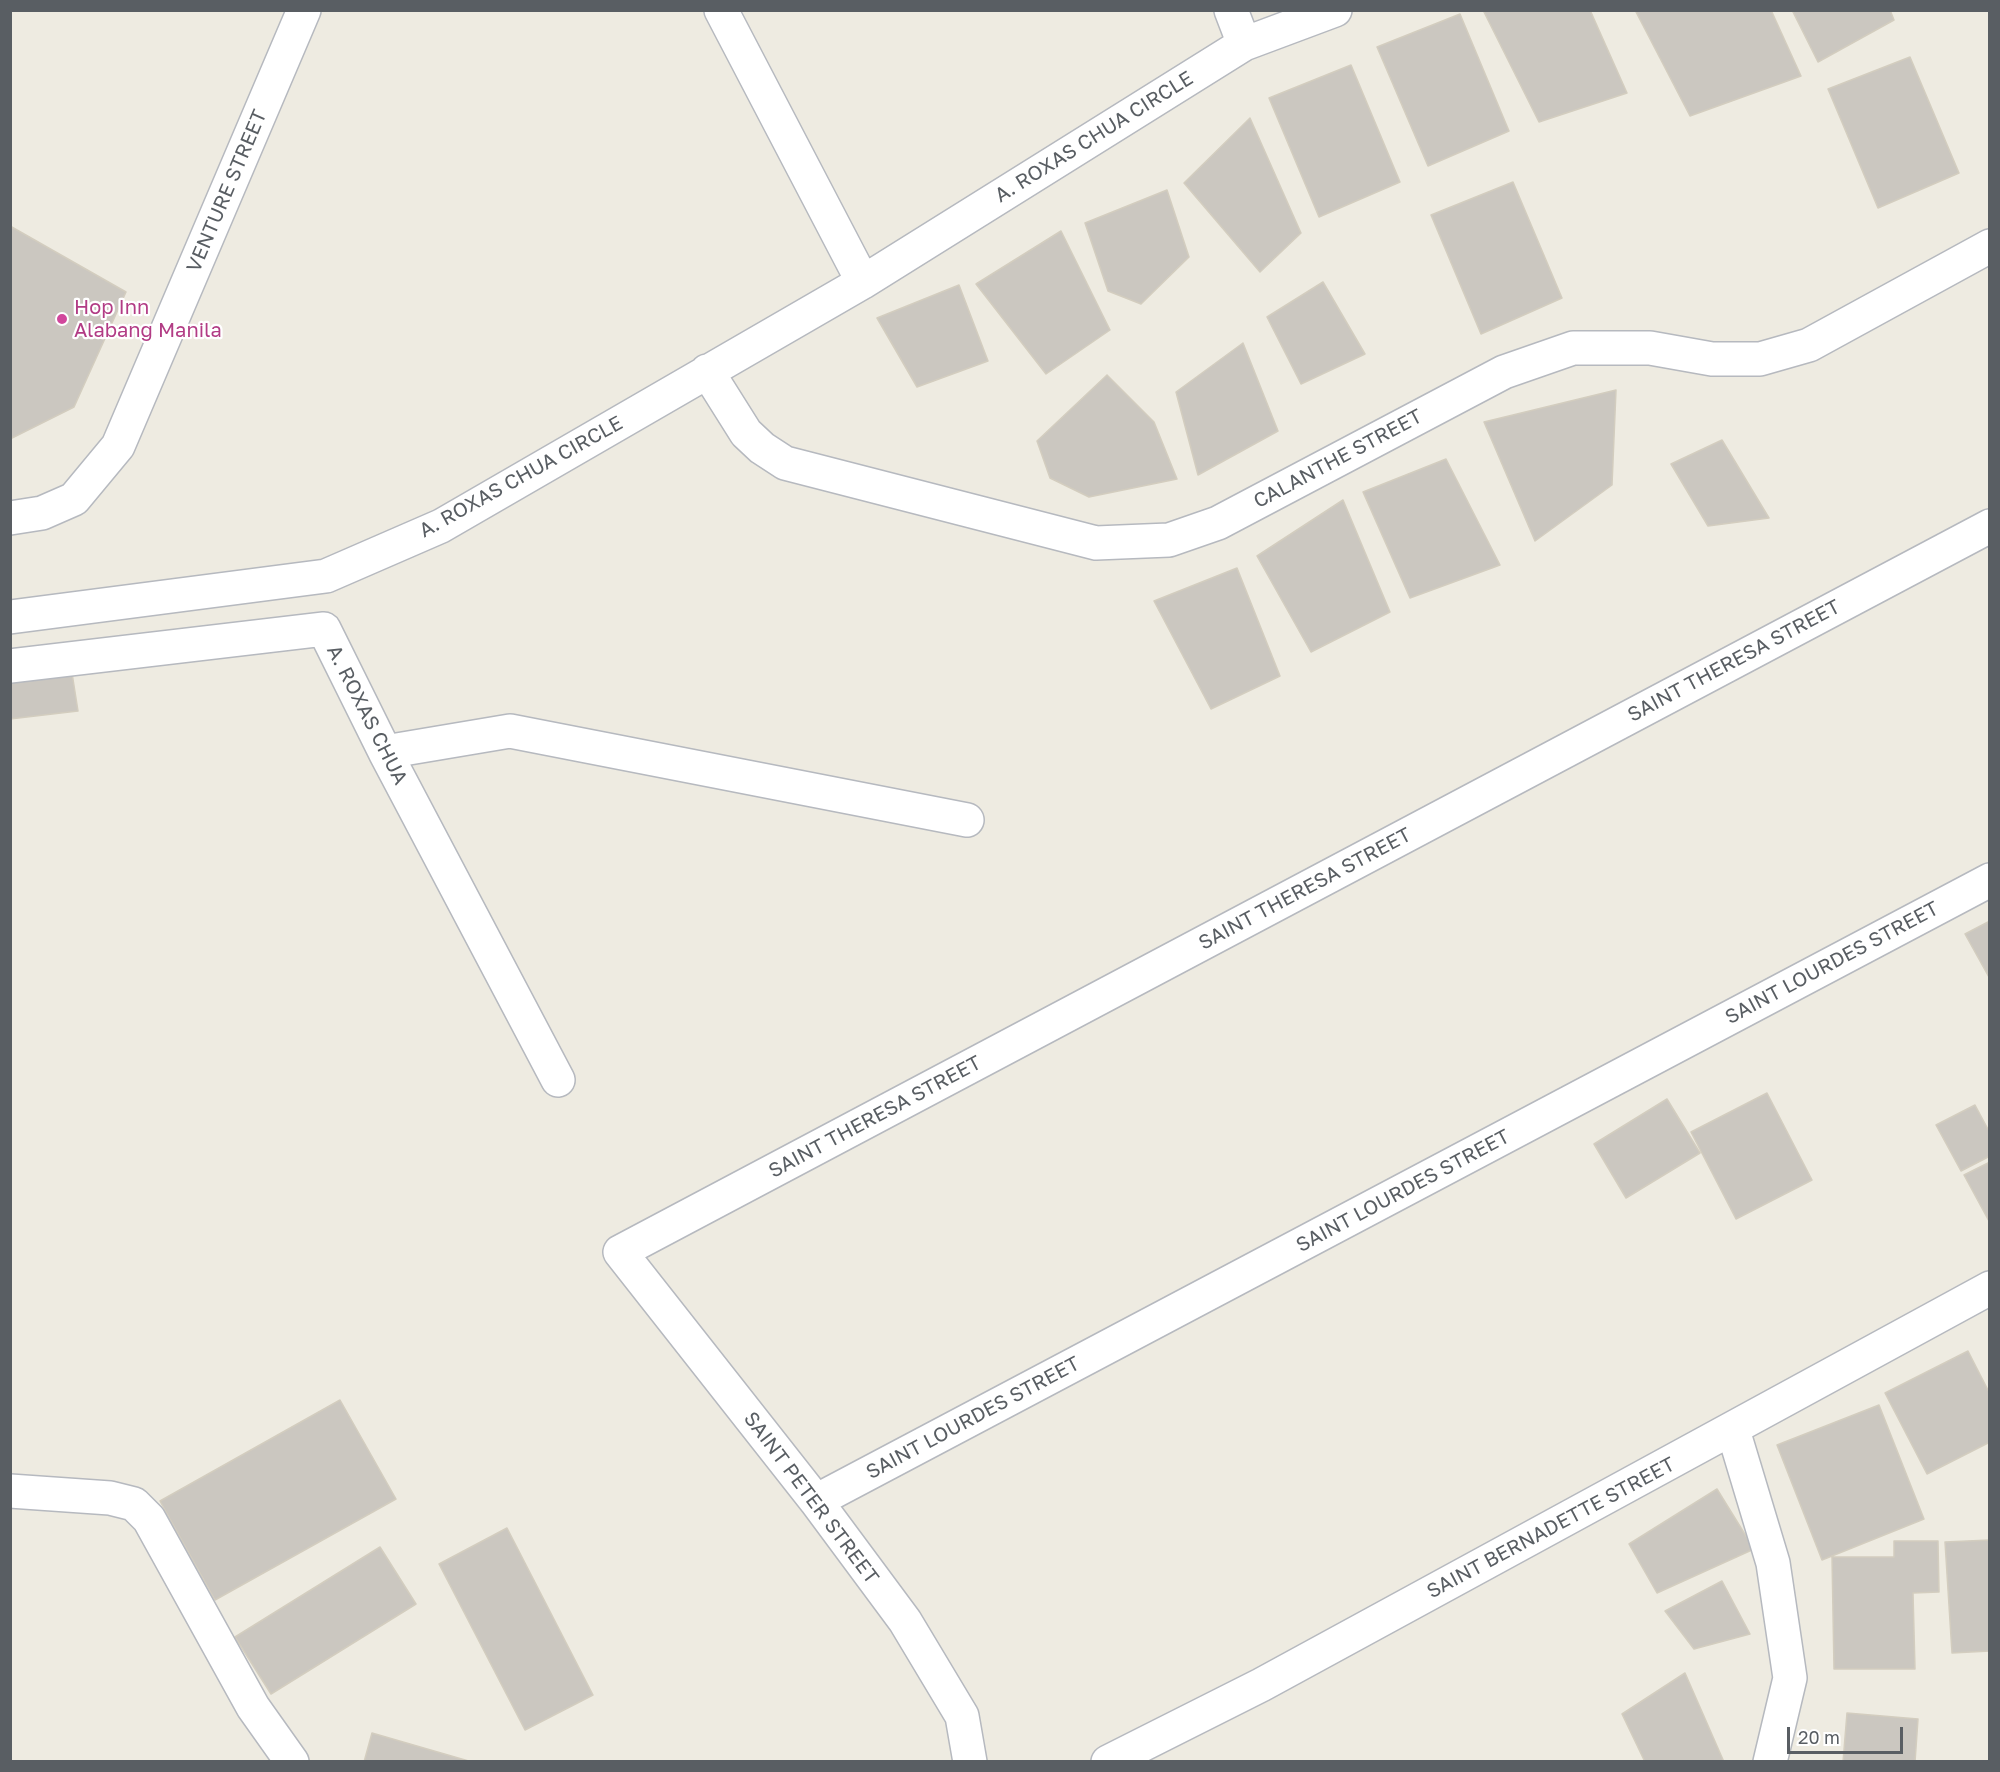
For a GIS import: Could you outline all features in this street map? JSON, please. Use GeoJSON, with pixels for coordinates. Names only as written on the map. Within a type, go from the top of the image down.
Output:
{"type":"FeatureCollection","features":[{"type":"Feature","properties":{"kind":"street","name":"VENTURE STREET"},"geometry":{"type":"LineString","coordinates":[[10,518],[42,513],[74,499],[118,446],[304,10]]}},
{"type":"Feature","properties":{"kind":"street"},"geometry":{"type":"LineString","coordinates":[[721,10],[863,282]]}},
{"type":"Feature","properties":{"kind":"street"},"geometry":{"type":"LineString","coordinates":[[1231,10],[1244,44]]}},
{"type":"Feature","properties":{"kind":"street","name":"A. ROXAS CHUA CIRCLE"},"geometry":{"type":"LineString","coordinates":[[10,617],[326,576],[441,526],[863,282],[1244,44],[1335,10]]}},
{"type":"Feature","properties":{"kind":"street","name":"CALANTHE STREET"},"geometry":{"type":"LineString","coordinates":[[707,371],[746,432],[762,448],[785,463],[1096,543],[1169,540],[1218,523],[1504,372],[1573,348],[1650,348],[1712,359],[1760,359],[1809,345],[1989,246]]}},
{"type":"Feature","properties":{"kind":"street","name":"SAINT THERESA STREET"},"geometry":{"type":"LineString","coordinates":[[620,1252],[1989,526]]}},
{"type":"Feature","properties":{"kind":"street","name":"A. ROXAS CHUA"},"geometry":{"type":"LineString","coordinates":[[10,666],[324,628],[385,752],[558,1080]]}},
{"type":"Feature","properties":{"kind":"street"},"geometry":{"type":"LineString","coordinates":[[385,752],[510,731],[967,820]]}},
{"type":"Feature","properties":{"kind":"street","name":"SAINT LOURDES STREET"},"geometry":{"type":"LineString","coordinates":[[816,1501],[1989,880]]}},
{"type":"Feature","properties":{"kind":"street","name":"SAINT PETER STREET"},"geometry":{"type":"LineString","coordinates":[[620,1252],[816,1501],[905,1621],[962,1716],[970,1761]]}},
{"type":"Feature","properties":{"kind":"street","name":"SAINT BERNADETTE STREET"},"geometry":{"type":"LineString","coordinates":[[1108,1761],[1262,1685],[1733,1430],[1985,1301]]}},
{"type":"Feature","properties":{"kind":"street"},"geometry":{"type":"LineString","coordinates":[[1733,1430],[1773,1563],[1790,1678],[1770,1761]]}},
{"type":"Feature","properties":{"kind":"street"},"geometry":{"type":"LineString","coordinates":[[10,1491],[110,1498],[134,1504],[149,1519],[254,1707],[292,1761]]}},
{"type":"Feature","properties":{"kind":"building"},"geometry":{"type":"Polygon","coordinates":[[[1483,10],[1590,10],[1627,93],[1539,122],[1483,10]]]}},
{"type":"Feature","properties":{"kind":"building"},"geometry":{"type":"Polygon","coordinates":[[[1635,10],[1771,10],[1801,76],[1690,116],[1635,10]]]}},
{"type":"Feature","properties":{"kind":"building"},"geometry":{"type":"Polygon","coordinates":[[[1792,10],[1890,10],[1894,20],[1818,62],[1792,10]]]}},
{"type":"Feature","properties":{"kind":"building"},"geometry":{"type":"Polygon","coordinates":[[[1460,14],[1509,131],[1428,166],[1377,47],[1460,14]]]}},
{"type":"Feature","properties":{"kind":"building"},"geometry":{"type":"Polygon","coordinates":[[[1910,57],[1959,173],[1878,208],[1828,89],[1910,57]]]}},
{"type":"Feature","properties":{"kind":"building"},"geometry":{"type":"Polygon","coordinates":[[[1351,65],[1400,182],[1319,217],[1269,98],[1351,65]]]}},
{"type":"Feature","properties":{"kind":"building"},"geometry":{"type":"Polygon","coordinates":[[[1250,118],[1301,233],[1260,272],[1184,183],[1250,118]]]}},
{"type":"Feature","properties":{"kind":"building"},"geometry":{"type":"Polygon","coordinates":[[[1513,182],[1562,298],[1481,334],[1431,215],[1513,182]]]}},
{"type":"Feature","properties":{"kind":"building"},"geometry":{"type":"Polygon","coordinates":[[[1167,190],[1189,257],[1141,304],[1108,291],[1085,223],[1167,190]]]}},
{"type":"Feature","properties":{"kind":"building","name":"Hop Inn Alabang Manila"},"geometry":{"type":"Polygon","coordinates":[[[10,226],[126,292],[74,407],[10,439],[10,226]]]}},
{"type":"Feature","properties":{"kind":"building"},"geometry":{"type":"Polygon","coordinates":[[[1061,231],[1110,330],[1046,374],[976,284],[1061,231]]]}},
{"type":"Feature","properties":{"kind":"building"},"geometry":{"type":"Polygon","coordinates":[[[1323,282],[1365,354],[1301,384],[1267,317],[1323,282]]]}},
{"type":"Feature","properties":{"kind":"building"},"geometry":{"type":"Polygon","coordinates":[[[959,285],[988,361],[917,387],[877,318],[959,285]]]}},
{"type":"Feature","properties":{"kind":"building"},"geometry":{"type":"Polygon","coordinates":[[[1243,343],[1278,431],[1198,475],[1176,392],[1243,343]]]}},
{"type":"Feature","properties":{"kind":"building"},"geometry":{"type":"Polygon","coordinates":[[[1107,375],[1154,422],[1177,479],[1089,497],[1050,478],[1037,441],[1107,375]]]}},
{"type":"Feature","properties":{"kind":"building"},"geometry":{"type":"Polygon","coordinates":[[[1616,390],[1612,485],[1535,541],[1484,422],[1616,390]]]}},
{"type":"Feature","properties":{"kind":"building"},"geometry":{"type":"Polygon","coordinates":[[[1722,440],[1769,518],[1708,526],[1671,464],[1722,440]]]}},
{"type":"Feature","properties":{"kind":"building"},"geometry":{"type":"Polygon","coordinates":[[[1446,459],[1500,565],[1410,598],[1363,492],[1446,459]]]}},
{"type":"Feature","properties":{"kind":"building"},"geometry":{"type":"Polygon","coordinates":[[[1343,500],[1390,612],[1311,652],[1257,556],[1343,500]]]}},
{"type":"Feature","properties":{"kind":"building"},"geometry":{"type":"Polygon","coordinates":[[[1237,568],[1280,676],[1211,709],[1154,601],[1237,568]]]}},
{"type":"Feature","properties":{"kind":"building"},"geometry":{"type":"Polygon","coordinates":[[[72,673],[78,711],[10,719],[10,681],[72,673]]]}},
{"type":"Feature","properties":{"kind":"building"},"geometry":{"type":"Polygon","coordinates":[[[1988,922],[1990,924],[1990,979],[1965,934],[1988,922]]]}},
{"type":"Feature","properties":{"kind":"building"},"geometry":{"type":"Polygon","coordinates":[[[1767,1093],[1812,1180],[1736,1219],[1691,1132],[1767,1093]]]}},
{"type":"Feature","properties":{"kind":"building"},"geometry":{"type":"Polygon","coordinates":[[[1667,1099],[1700,1153],[1626,1198],[1594,1144],[1667,1099]]]}},
{"type":"Feature","properties":{"kind":"building"},"geometry":{"type":"Polygon","coordinates":[[[1975,1105],[1990,1133],[1990,1156],[1961,1171],[1936,1125],[1975,1105]]]}},
{"type":"Feature","properties":{"kind":"building"},"geometry":{"type":"Polygon","coordinates":[[[1990,1162],[1990,1223],[1964,1175],[1990,1162]]]}},
{"type":"Feature","properties":{"kind":"building"},"geometry":{"type":"Polygon","coordinates":[[[1968,1351],[1990,1394],[1990,1442],[1927,1474],[1885,1393],[1968,1351]]]}},
{"type":"Feature","properties":{"kind":"building"},"geometry":{"type":"Polygon","coordinates":[[[340,1400],[396,1499],[215,1600],[160,1501],[340,1400]]]}},
{"type":"Feature","properties":{"kind":"building"},"geometry":{"type":"Polygon","coordinates":[[[1879,1405],[1924,1519],[1822,1560],[1777,1445],[1879,1405]]]}},
{"type":"Feature","properties":{"kind":"building"},"geometry":{"type":"Polygon","coordinates":[[[1717,1489],[1754,1549],[1657,1593],[1629,1544],[1717,1489]]]}},
{"type":"Feature","properties":{"kind":"building"},"geometry":{"type":"Polygon","coordinates":[[[507,1528],[593,1695],[525,1730],[439,1564],[507,1528]]]}},
{"type":"Feature","properties":{"kind":"building"},"geometry":{"type":"Polygon","coordinates":[[[1990,1540],[1990,1651],[1952,1653],[1945,1542],[1990,1540]]]}},
{"type":"Feature","properties":{"kind":"building"},"geometry":{"type":"Polygon","coordinates":[[[1894,1541],[1938,1541],[1939,1592],[1913,1593],[1915,1669],[1834,1669],[1832,1557],[1894,1557],[1894,1541]]]}},
{"type":"Feature","properties":{"kind":"building"},"geometry":{"type":"Polygon","coordinates":[[[380,1547],[416,1604],[271,1694],[235,1637],[380,1547]]]}},
{"type":"Feature","properties":{"kind":"building"},"geometry":{"type":"Polygon","coordinates":[[[1722,1581],[1750,1634],[1694,1649],[1665,1611],[1722,1581]]]}},
{"type":"Feature","properties":{"kind":"building"},"geometry":{"type":"Polygon","coordinates":[[[1685,1673],[1724,1762],[1645,1762],[1622,1714],[1685,1673]]]}},
{"type":"Feature","properties":{"kind":"building"},"geometry":{"type":"Polygon","coordinates":[[[1847,1713],[1918,1719],[1915,1762],[1843,1762],[1847,1713]]]}},
{"type":"Feature","properties":{"kind":"building"},"geometry":{"type":"Polygon","coordinates":[[[372,1733],[472,1762],[364,1762],[372,1733]]]}},
{"type":"Feature","properties":{"kind":"place","name":"Hop Inn Alabang Manila"},"geometry":{"type":"Point","coordinates":[62,319]}}]}
